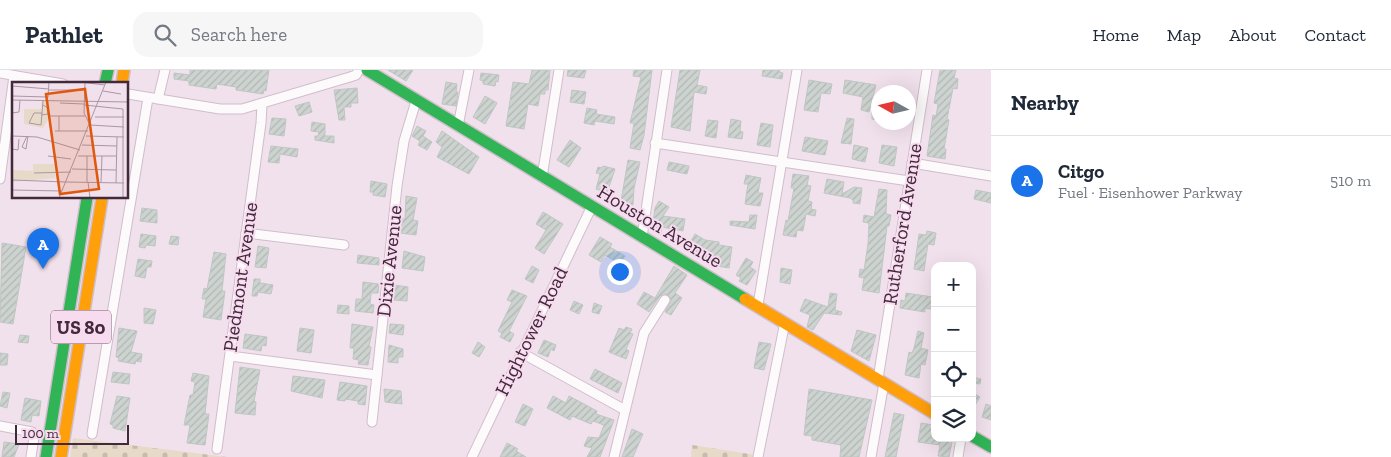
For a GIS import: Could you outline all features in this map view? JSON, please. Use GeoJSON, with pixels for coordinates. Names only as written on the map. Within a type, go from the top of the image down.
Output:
{"type":"FeatureCollection","features":[{"type":"Feature","properties":{"kind":"street"},"geometry":{"type":"LineString","coordinates":[[158,99],[165,70]]}},
{"type":"Feature","properties":{"kind":"street"},"geometry":{"type":"LineString","coordinates":[[129,94],[231,110],[262,105],[356,75],[359,70]]}},
{"type":"Feature","properties":{"kind":"street","name":"Houston Avenue"},"geometry":{"type":"LineString","coordinates":[[367,70],[931,412]]}},
{"type":"Feature","properties":{"kind":"street"},"geometry":{"type":"LineString","coordinates":[[458,126],[469,70]]}},
{"type":"Feature","properties":{"kind":"street"},"geometry":{"type":"LineString","coordinates":[[542,177],[559,70]]}},
{"type":"Feature","properties":{"kind":"street"},"geometry":{"type":"LineString","coordinates":[[642,237],[666,70]]}},
{"type":"Feature","properties":{"kind":"street"},"geometry":{"type":"LineString","coordinates":[[758,306],[797,70]]}},
{"type":"Feature","properties":{"kind":"street","name":"Rutherford Avenue"},"geometry":{"type":"LineString","coordinates":[[871,457],[909,181],[927,70]]}},
{"type":"Feature","properties":{"kind":"street"},"geometry":{"type":"LineString","coordinates":[[0,73],[51,82]]}},
{"type":"Feature","properties":{"kind":"street"},"geometry":{"type":"LineString","coordinates":[[13,82],[14,76]]}},
{"type":"Feature","properties":{"kind":"street"},"geometry":{"type":"LineString","coordinates":[[0,179],[12,91]]}},
{"type":"Feature","properties":{"kind":"street"},"geometry":{"type":"LineString","coordinates":[[92,434],[148,98]]}},
{"type":"Feature","properties":{"kind":"street","name":"Dixie Avenue"},"geometry":{"type":"LineString","coordinates":[[372,422],[396,186],[404,141],[416,101]]}},
{"type":"Feature","properties":{"kind":"street","name":"Piedmont Avenue"},"geometry":{"type":"LineString","coordinates":[[217,449],[262,105]]}},
{"type":"Feature","properties":{"kind":"street"},"geometry":{"type":"LineString","coordinates":[[656,143],[909,181]]}},
{"type":"Feature","properties":{"kind":"street"},"geometry":{"type":"LineString","coordinates":[[912,163],[991,176]]}},
{"type":"Feature","properties":{"kind":"street","name":"US 80"},"geometry":{"type":"LineString","coordinates":[[46,457],[87,199]]}},
{"type":"Feature","properties":{"kind":"street","name":"US 80"},"geometry":{"type":"LineString","coordinates":[[61,457],[102,199]]}},
{"type":"Feature","properties":{"kind":"street","name":"Hightower Road"},"geometry":{"type":"LineString","coordinates":[[472,457],[520,352],[592,206]]}},
{"type":"Feature","properties":{"kind":"street"},"geometry":{"type":"LineString","coordinates":[[246,233],[344,245]]}},
{"type":"Feature","properties":{"kind":"street"},"geometry":{"type":"LineString","coordinates":[[614,457],[644,333],[665,300]]}},
{"type":"Feature","properties":{"kind":"street"},"geometry":{"type":"LineString","coordinates":[[758,457],[785,322]]}},
{"type":"Feature","properties":{"kind":"street"},"geometry":{"type":"LineString","coordinates":[[520,352],[625,410]]}},
{"type":"Feature","properties":{"kind":"street"},"geometry":{"type":"LineString","coordinates":[[230,356],[377,375]]}},
{"type":"Feature","properties":{"kind":"street"},"geometry":{"type":"LineString","coordinates":[[0,426],[28,430],[34,437],[31,457]]}},
{"type":"Feature","properties":{"kind":"street"},"geometry":{"type":"LineString","coordinates":[[976,438],[991,447]]}},
{"type":"Feature","properties":{"kind":"street"},"geometry":{"type":"LineString","coordinates":[[958,457],[961,442]]}},
{"type":"Feature","properties":{"kind":"green space"},"geometry":{"type":"Polygon","coordinates":[[[73,438],[227,457],[70,457],[73,438]]]}},
{"type":"Feature","properties":{"kind":"green space"},"geometry":{"type":"Polygon","coordinates":[[[692,445],[756,455],[756,457],[691,457],[692,445]]]}},
{"type":"Feature","properties":{"kind":"building"},"geometry":{"type":"Polygon","coordinates":[[[190,70],[269,70],[266,91],[264,90],[263,94],[236,90],[236,87],[217,84],[216,89],[189,85],[189,81],[174,79],[174,73],[190,75],[190,70]]]}},
{"type":"Feature","properties":{"kind":"building"},"geometry":{"type":"Polygon","coordinates":[[[388,70],[413,70],[406,81],[388,70]]]}},
{"type":"Feature","properties":{"kind":"building"},"geometry":{"type":"Polygon","coordinates":[[[532,70],[550,70],[548,90],[545,90],[545,94],[540,94],[538,106],[528,104],[524,129],[506,126],[513,82],[529,84],[532,70]]]}},
{"type":"Feature","properties":{"kind":"building"},"geometry":{"type":"Polygon","coordinates":[[[568,70],[586,70],[584,78],[567,76],[568,70]]]}},
{"type":"Feature","properties":{"kind":"building"},"geometry":{"type":"Polygon","coordinates":[[[634,70],[652,70],[644,135],[640,150],[630,148],[634,123],[630,123],[641,77],[633,76],[634,70]]]}},
{"type":"Feature","properties":{"kind":"building"},"geometry":{"type":"Polygon","coordinates":[[[680,70],[700,70],[697,85],[707,87],[706,94],[694,92],[690,131],[671,127],[680,70]]]}},
{"type":"Feature","properties":{"kind":"building"},"geometry":{"type":"Polygon","coordinates":[[[763,70],[780,70],[779,72],[783,73],[782,79],[762,76],[763,70]]]}},
{"type":"Feature","properties":{"kind":"building"},"geometry":{"type":"Polygon","coordinates":[[[940,70],[956,70],[954,78],[958,79],[957,89],[953,88],[947,119],[949,120],[944,149],[946,149],[945,159],[927,156],[933,115],[936,116],[938,104],[934,103],[940,70]]]}},
{"type":"Feature","properties":{"kind":"building"},"geometry":{"type":"Polygon","coordinates":[[[481,73],[499,75],[498,82],[496,81],[495,86],[483,84],[483,81],[480,80],[481,73]]]}},
{"type":"Feature","properties":{"kind":"building"},"geometry":{"type":"Polygon","coordinates":[[[809,80],[832,84],[830,94],[821,93],[818,112],[804,110],[809,80]]]}},
{"type":"Feature","properties":{"kind":"building"},"geometry":{"type":"Polygon","coordinates":[[[845,80],[876,85],[871,85],[869,112],[861,110],[863,97],[843,93],[845,80]]]}},
{"type":"Feature","properties":{"kind":"building"},"geometry":{"type":"Polygon","coordinates":[[[446,82],[457,84],[456,106],[442,104],[446,82]]]}},
{"type":"Feature","properties":{"kind":"building"},"geometry":{"type":"Polygon","coordinates":[[[357,88],[358,103],[351,103],[351,107],[344,107],[345,120],[339,120],[334,90],[357,88]]]}},
{"type":"Feature","properties":{"kind":"building"},"geometry":{"type":"Polygon","coordinates":[[[572,90],[586,92],[584,104],[570,102],[572,90]]]}},
{"type":"Feature","properties":{"kind":"building"},"geometry":{"type":"Polygon","coordinates":[[[485,96],[497,103],[485,124],[473,117],[485,96]]]}},
{"type":"Feature","properties":{"kind":"building"},"geometry":{"type":"Polygon","coordinates":[[[309,102],[312,112],[299,116],[295,106],[309,102]]]}},
{"type":"Feature","properties":{"kind":"building"},"geometry":{"type":"Polygon","coordinates":[[[587,108],[597,110],[596,114],[615,117],[614,124],[595,121],[594,125],[584,123],[587,108]]]}},
{"type":"Feature","properties":{"kind":"building"},"geometry":{"type":"Polygon","coordinates":[[[272,118],[286,119],[284,136],[269,134],[272,118]]]}},
{"type":"Feature","properties":{"kind":"building"},"geometry":{"type":"Polygon","coordinates":[[[847,118],[854,119],[851,144],[841,143],[847,118]]]}},
{"type":"Feature","properties":{"kind":"building"},"geometry":{"type":"Polygon","coordinates":[[[731,119],[741,121],[740,131],[743,132],[742,139],[728,137],[731,119]]]}},
{"type":"Feature","properties":{"kind":"building"},"geometry":{"type":"Polygon","coordinates":[[[708,120],[718,121],[716,138],[705,136],[708,120]]]}},
{"type":"Feature","properties":{"kind":"building"},"geometry":{"type":"Polygon","coordinates":[[[312,122],[325,124],[325,136],[334,136],[334,143],[315,140],[315,136],[318,136],[319,132],[311,131],[312,122]]]}},
{"type":"Feature","properties":{"kind":"building"},"geometry":{"type":"Polygon","coordinates":[[[761,123],[773,125],[770,147],[757,145],[761,123]]]}},
{"type":"Feature","properties":{"kind":"building"},"geometry":{"type":"Polygon","coordinates":[[[417,126],[426,131],[423,136],[432,142],[427,150],[418,145],[420,141],[412,136],[417,126]]]}},
{"type":"Feature","properties":{"kind":"building"},"geometry":{"type":"Polygon","coordinates":[[[442,131],[479,157],[469,174],[437,157],[442,147],[436,142],[442,131]]]}},
{"type":"Feature","properties":{"kind":"building"},"geometry":{"type":"Polygon","coordinates":[[[805,137],[828,141],[825,155],[802,151],[805,137]]]}},
{"type":"Feature","properties":{"kind":"building"},"geometry":{"type":"Polygon","coordinates":[[[570,140],[581,148],[569,167],[557,160],[570,140]]]}},
{"type":"Feature","properties":{"kind":"building"},"geometry":{"type":"Polygon","coordinates":[[[854,145],[868,148],[865,162],[852,159],[854,145]]]}},
{"type":"Feature","properties":{"kind":"building"},"geometry":{"type":"Polygon","coordinates":[[[882,145],[897,147],[894,166],[879,163],[882,145]]]}},
{"type":"Feature","properties":{"kind":"building"},"geometry":{"type":"Polygon","coordinates":[[[271,146],[298,149],[297,157],[280,154],[279,163],[268,162],[271,146]]]}},
{"type":"Feature","properties":{"kind":"building"},"geometry":{"type":"Polygon","coordinates":[[[628,160],[640,162],[634,188],[633,205],[621,201],[628,160]]]}},
{"type":"Feature","properties":{"kind":"building"},"geometry":{"type":"Polygon","coordinates":[[[669,162],[689,166],[687,174],[667,170],[669,162]]]}},
{"type":"Feature","properties":{"kind":"building"},"geometry":{"type":"Polygon","coordinates":[[[603,166],[615,169],[607,193],[596,189],[600,174],[596,173],[598,167],[602,168],[603,166]]]}},
{"type":"Feature","properties":{"kind":"building"},"geometry":{"type":"Polygon","coordinates":[[[793,174],[809,176],[807,185],[811,186],[808,201],[812,202],[811,209],[816,210],[815,216],[806,214],[803,231],[797,230],[796,237],[783,235],[786,220],[788,221],[794,188],[791,188],[793,174]]]}},
{"type":"Feature","properties":{"kind":"building"},"geometry":{"type":"Polygon","coordinates":[[[746,175],[761,178],[758,193],[763,193],[760,206],[745,204],[748,184],[744,184],[746,175]]]}},
{"type":"Feature","properties":{"kind":"building"},"geometry":{"type":"Polygon","coordinates":[[[827,179],[844,182],[842,194],[854,187],[862,188],[860,204],[853,203],[853,200],[850,198],[824,193],[827,179]]]}},
{"type":"Feature","properties":{"kind":"building"},"geometry":{"type":"Polygon","coordinates":[[[371,181],[387,184],[385,197],[373,195],[373,192],[370,192],[371,181]]]}},
{"type":"Feature","properties":{"kind":"building"},"geometry":{"type":"Polygon","coordinates":[[[879,189],[887,190],[886,214],[891,215],[889,226],[887,226],[879,293],[862,290],[864,278],[859,277],[860,269],[864,270],[868,244],[869,223],[863,222],[864,215],[874,217],[879,189]]]}},
{"type":"Feature","properties":{"kind":"building"},"geometry":{"type":"Polygon","coordinates":[[[976,190],[991,193],[991,203],[974,199],[976,190]]]}},
{"type":"Feature","properties":{"kind":"building"},"geometry":{"type":"Polygon","coordinates":[[[406,196],[417,198],[413,220],[418,221],[416,235],[400,233],[402,219],[405,219],[406,196]]]}},
{"type":"Feature","properties":{"kind":"building"},"geometry":{"type":"Polygon","coordinates":[[[659,201],[669,207],[663,216],[685,219],[683,231],[662,227],[661,235],[652,230],[655,208],[659,201]]]}},
{"type":"Feature","properties":{"kind":"building"},"geometry":{"type":"Polygon","coordinates":[[[142,208],[157,210],[157,223],[140,221],[142,208]]]}},
{"type":"Feature","properties":{"kind":"building"},"geometry":{"type":"Polygon","coordinates":[[[543,212],[563,224],[544,254],[535,248],[546,230],[536,224],[543,212]]]}},
{"type":"Feature","properties":{"kind":"building"},"geometry":{"type":"Polygon","coordinates":[[[750,215],[757,215],[755,229],[730,225],[730,221],[749,222],[750,215]]]}},
{"type":"Feature","properties":{"kind":"building"},"geometry":{"type":"Polygon","coordinates":[[[927,231],[936,233],[934,245],[928,244],[924,271],[914,269],[919,234],[926,235],[927,231]]]}},
{"type":"Feature","properties":{"kind":"building"},"geometry":{"type":"Polygon","coordinates":[[[141,234],[156,236],[155,246],[146,245],[145,248],[139,247],[141,234]]]}},
{"type":"Feature","properties":{"kind":"building"},"geometry":{"type":"Polygon","coordinates":[[[695,234],[705,240],[719,242],[719,245],[732,247],[729,268],[717,266],[718,261],[704,258],[687,248],[695,234]]]}},
{"type":"Feature","properties":{"kind":"building"},"geometry":{"type":"Polygon","coordinates":[[[171,236],[179,237],[178,245],[169,244],[171,236]]]}},
{"type":"Feature","properties":{"kind":"building"},"geometry":{"type":"Polygon","coordinates":[[[600,237],[612,244],[610,247],[625,256],[620,264],[605,255],[601,262],[589,255],[600,237]]]}},
{"type":"Feature","properties":{"kind":"building"},"geometry":{"type":"Polygon","coordinates":[[[2,243],[26,247],[13,324],[0,322],[2,243]]]}},
{"type":"Feature","properties":{"kind":"building"},"geometry":{"type":"Polygon","coordinates":[[[258,246],[269,248],[266,268],[255,267],[258,246]]]}},
{"type":"Feature","properties":{"kind":"building"},"geometry":{"type":"Polygon","coordinates":[[[404,251],[425,257],[423,271],[402,268],[404,251]]]}},
{"type":"Feature","properties":{"kind":"building"},"geometry":{"type":"Polygon","coordinates":[[[214,252],[226,254],[222,291],[225,291],[221,320],[203,317],[206,299],[202,299],[204,288],[207,289],[214,252]]]}},
{"type":"Feature","properties":{"kind":"building"},"geometry":{"type":"Polygon","coordinates":[[[358,255],[379,258],[379,265],[357,263],[358,255]]]}},
{"type":"Feature","properties":{"kind":"building"},"geometry":{"type":"Polygon","coordinates":[[[746,258],[753,262],[750,267],[756,271],[747,285],[739,281],[741,278],[736,275],[746,258]]]}},
{"type":"Feature","properties":{"kind":"building"},"geometry":{"type":"Polygon","coordinates":[[[138,259],[152,261],[151,267],[147,267],[145,278],[135,276],[138,259]]]}},
{"type":"Feature","properties":{"kind":"building"},"geometry":{"type":"Polygon","coordinates":[[[532,266],[539,270],[533,283],[525,279],[532,266]]]}},
{"type":"Feature","properties":{"kind":"building"},"geometry":{"type":"Polygon","coordinates":[[[674,266],[687,275],[675,293],[682,298],[671,315],[665,312],[671,301],[670,297],[666,294],[660,296],[649,312],[637,304],[644,292],[655,298],[674,266]]]}},
{"type":"Feature","properties":{"kind":"building"},"geometry":{"type":"Polygon","coordinates":[[[781,268],[792,270],[790,284],[780,282],[781,268]]]}},
{"type":"Feature","properties":{"kind":"building"},"geometry":{"type":"Polygon","coordinates":[[[254,279],[260,279],[260,283],[273,285],[271,294],[258,292],[257,296],[252,296],[254,279]]]}},
{"type":"Feature","properties":{"kind":"building"},"geometry":{"type":"Polygon","coordinates":[[[363,282],[379,284],[378,293],[371,293],[370,304],[374,305],[373,313],[355,311],[356,299],[362,299],[363,282]]]}},
{"type":"Feature","properties":{"kind":"building"},"geometry":{"type":"Polygon","coordinates":[[[394,285],[408,287],[407,301],[393,300],[394,285]]]}},
{"type":"Feature","properties":{"kind":"building"},"geometry":{"type":"Polygon","coordinates":[[[512,290],[527,296],[509,331],[514,334],[510,342],[500,337],[502,333],[498,331],[512,302],[507,300],[512,290]]]}},
{"type":"Feature","properties":{"kind":"building"},"geometry":{"type":"Polygon","coordinates":[[[830,293],[837,294],[835,310],[842,312],[841,315],[824,313],[813,330],[807,327],[810,315],[800,311],[805,299],[828,307],[830,293]]]}},
{"type":"Feature","properties":{"kind":"building"},"geometry":{"type":"Polygon","coordinates":[[[906,293],[931,297],[931,309],[925,308],[925,312],[900,308],[901,300],[905,301],[906,293]]]}},
{"type":"Feature","properties":{"kind":"building"},"geometry":{"type":"Polygon","coordinates":[[[574,301],[583,305],[579,314],[570,310],[574,301]]]}},
{"type":"Feature","properties":{"kind":"building"},"geometry":{"type":"Polygon","coordinates":[[[594,303],[602,306],[599,314],[592,312],[594,303]]]}},
{"type":"Feature","properties":{"kind":"building"},"geometry":{"type":"Polygon","coordinates":[[[338,305],[349,306],[349,314],[337,313],[338,305]]]}},
{"type":"Feature","properties":{"kind":"building"},"geometry":{"type":"Polygon","coordinates":[[[144,308],[156,310],[153,324],[144,323],[144,308]]]}},
{"type":"Feature","properties":{"kind":"building"},"geometry":{"type":"Polygon","coordinates":[[[352,324],[373,327],[368,365],[358,364],[359,360],[353,359],[354,348],[350,348],[352,324]]]}},
{"type":"Feature","properties":{"kind":"building"},"geometry":{"type":"Polygon","coordinates":[[[390,324],[404,325],[403,335],[389,333],[390,324]]]}},
{"type":"Feature","properties":{"kind":"building"},"geometry":{"type":"Polygon","coordinates":[[[626,327],[632,329],[630,333],[633,334],[626,349],[629,351],[626,359],[609,352],[619,328],[624,330],[626,327]]]}},
{"type":"Feature","properties":{"kind":"building"},"geometry":{"type":"Polygon","coordinates":[[[119,328],[137,331],[131,352],[142,354],[141,362],[136,361],[135,364],[118,361],[119,358],[116,357],[119,328]]]}},
{"type":"Feature","properties":{"kind":"building"},"geometry":{"type":"Polygon","coordinates":[[[300,328],[314,330],[311,353],[297,351],[300,328]]]}},
{"type":"Feature","properties":{"kind":"building"},"geometry":{"type":"Polygon","coordinates":[[[857,330],[876,335],[869,361],[851,351],[857,330]]]}},
{"type":"Feature","properties":{"kind":"building"},"geometry":{"type":"Polygon","coordinates":[[[918,331],[924,333],[921,348],[928,350],[925,365],[921,364],[919,378],[905,375],[909,352],[912,353],[918,331]]]}},
{"type":"Feature","properties":{"kind":"building"},"geometry":{"type":"Polygon","coordinates":[[[245,334],[267,337],[266,346],[262,345],[261,351],[243,348],[245,334]]]}},
{"type":"Feature","properties":{"kind":"building"},"geometry":{"type":"Polygon","coordinates":[[[20,335],[29,336],[28,343],[18,342],[20,335]]]}},
{"type":"Feature","properties":{"kind":"building"},"geometry":{"type":"Polygon","coordinates":[[[544,340],[556,345],[554,351],[551,349],[548,357],[538,353],[544,340]]]}},
{"type":"Feature","properties":{"kind":"building"},"geometry":{"type":"Polygon","coordinates":[[[478,342],[485,347],[479,357],[472,353],[478,342]]]}},
{"type":"Feature","properties":{"kind":"building"},"geometry":{"type":"Polygon","coordinates":[[[759,342],[771,344],[764,370],[754,368],[759,342]]]}},
{"type":"Feature","properties":{"kind":"building"},"geometry":{"type":"Polygon","coordinates":[[[389,345],[403,349],[403,357],[398,357],[398,363],[388,362],[389,345]]]}},
{"type":"Feature","properties":{"kind":"building"},"geometry":{"type":"Polygon","coordinates":[[[0,353],[8,354],[7,365],[0,365],[0,353]]]}},
{"type":"Feature","properties":{"kind":"building"},"geometry":{"type":"Polygon","coordinates":[[[240,367],[260,370],[254,401],[256,402],[255,415],[235,413],[240,367]]]}},
{"type":"Feature","properties":{"kind":"building"},"geometry":{"type":"Polygon","coordinates":[[[595,369],[622,383],[618,393],[590,379],[595,369]]]}},
{"type":"Feature","properties":{"kind":"building"},"geometry":{"type":"Polygon","coordinates":[[[113,372],[130,374],[129,384],[111,382],[113,372]]]}},
{"type":"Feature","properties":{"kind":"building"},"geometry":{"type":"Polygon","coordinates":[[[193,373],[209,376],[205,414],[209,414],[205,445],[187,443],[190,425],[184,425],[190,395],[193,395],[195,382],[191,381],[193,373]]]}},
{"type":"Feature","properties":{"kind":"building"},"geometry":{"type":"Polygon","coordinates":[[[293,376],[325,380],[322,398],[291,391],[293,376]]]}},
{"type":"Feature","properties":{"kind":"building"},"geometry":{"type":"Polygon","coordinates":[[[976,378],[981,379],[980,384],[976,384],[976,378]]]}},
{"type":"Feature","properties":{"kind":"building"},"geometry":{"type":"Polygon","coordinates":[[[340,382],[367,386],[365,405],[358,404],[358,401],[337,400],[340,382]]]}},
{"type":"Feature","properties":{"kind":"building"},"geometry":{"type":"Polygon","coordinates":[[[384,389],[401,391],[402,404],[385,402],[384,389]]]}},
{"type":"Feature","properties":{"kind":"building"},"geometry":{"type":"Polygon","coordinates":[[[809,389],[872,400],[859,457],[840,457],[841,445],[812,440],[812,436],[804,435],[809,389]]]}},
{"type":"Feature","properties":{"kind":"building"},"geometry":{"type":"Polygon","coordinates":[[[3,392],[10,393],[7,408],[0,406],[3,392]]]}},
{"type":"Feature","properties":{"kind":"building"},"geometry":{"type":"Polygon","coordinates":[[[976,394],[980,397],[976,404],[976,394]]]}},
{"type":"Feature","properties":{"kind":"building"},"geometry":{"type":"Polygon","coordinates":[[[117,396],[130,398],[125,431],[113,428],[113,425],[110,424],[117,396]]]}},
{"type":"Feature","properties":{"kind":"building"},"geometry":{"type":"Polygon","coordinates":[[[553,396],[566,403],[569,396],[597,411],[596,414],[614,420],[600,457],[587,457],[592,448],[584,446],[588,437],[599,438],[604,425],[593,421],[591,424],[572,416],[570,420],[547,408],[553,396]]]}},
{"type":"Feature","properties":{"kind":"building"},"geometry":{"type":"Polygon","coordinates":[[[25,398],[41,401],[39,416],[32,415],[31,422],[21,420],[25,398]]]}},
{"type":"Feature","properties":{"kind":"building"},"geometry":{"type":"Polygon","coordinates":[[[523,404],[533,409],[525,426],[515,422],[523,404]]]}},
{"type":"Feature","properties":{"kind":"building"},"geometry":{"type":"Polygon","coordinates":[[[986,404],[991,406],[991,420],[982,417],[986,404]]]}},
{"type":"Feature","properties":{"kind":"building"},"geometry":{"type":"Polygon","coordinates":[[[894,413],[904,415],[896,457],[885,457],[894,413]]]}},
{"type":"Feature","properties":{"kind":"building"},"geometry":{"type":"Polygon","coordinates":[[[921,423],[931,425],[931,442],[952,442],[949,457],[938,456],[940,445],[918,442],[921,423]]]}},
{"type":"Feature","properties":{"kind":"building"},"geometry":{"type":"Polygon","coordinates":[[[632,429],[643,434],[633,457],[622,457],[632,429]]]}},
{"type":"Feature","properties":{"kind":"building"},"geometry":{"type":"Polygon","coordinates":[[[4,442],[19,444],[14,457],[2,457],[4,442]]]}},
{"type":"Feature","properties":{"kind":"building"},"geometry":{"type":"Polygon","coordinates":[[[507,443],[518,449],[516,451],[526,457],[500,457],[507,443]]]}},
{"type":"Feature","properties":{"kind":"traffic: fast"},"geometry":{"type":"LineString","coordinates":[[105,82],[108,70]]}},
{"type":"Feature","properties":{"kind":"traffic: fast"},"geometry":{"type":"LineString","coordinates":[[367,70],[745,299]]}},
{"type":"Feature","properties":{"kind":"traffic: fast"},"geometry":{"type":"LineString","coordinates":[[46,457],[87,199]]}},
{"type":"Feature","properties":{"kind":"traffic: fast"},"geometry":{"type":"LineString","coordinates":[[976,438],[991,447]]}},
{"type":"Feature","properties":{"kind":"traffic: slow"},"geometry":{"type":"LineString","coordinates":[[122,82],[124,70]]}},
{"type":"Feature","properties":{"kind":"traffic: slow"},"geometry":{"type":"LineString","coordinates":[[61,457],[102,199]]}},
{"type":"Feature","properties":{"kind":"traffic: slow"},"geometry":{"type":"LineString","coordinates":[[745,299],[931,412]]}},
{"type":"Feature","properties":{"kind":"place","name":"Citgo"},"geometry":{"type":"Point","coordinates":[43,269]}}]}
